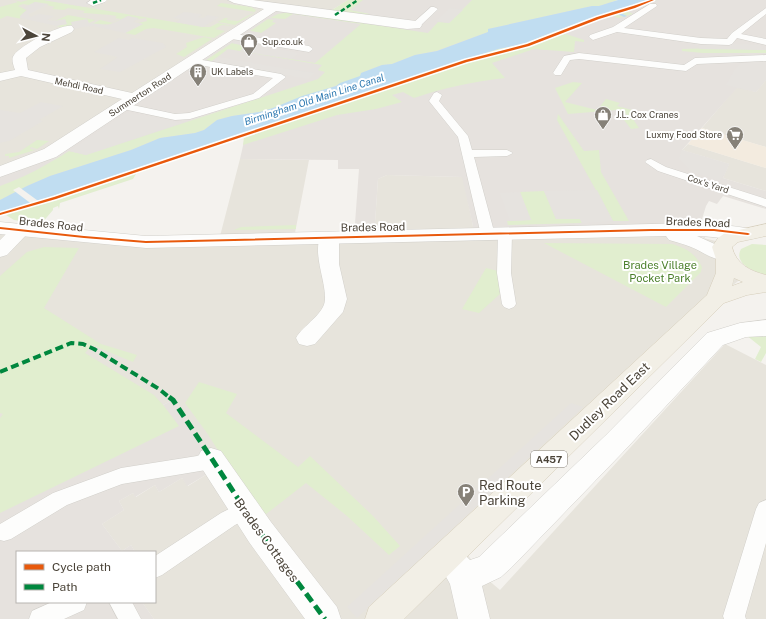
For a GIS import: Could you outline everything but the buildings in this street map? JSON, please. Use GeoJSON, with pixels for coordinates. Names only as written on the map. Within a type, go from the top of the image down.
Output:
{"type":"FeatureCollection","features":[{"type":"Feature","properties":{"kind":"main road","name":"Dudley Road East"},"geometry":{"type":"LineString","coordinates":[[381,619],[456,567],[716,298],[726,273],[722,247],[727,240],[736,235],[758,234]]}},
{"type":"Feature","properties":{"kind":"main road"},"geometry":{"type":"LineString","coordinates":[[724,258],[738,272],[758,281],[766,282]]}},
{"type":"Feature","properties":{"kind":"main road","name":"Dudley Road East"},"geometry":{"type":"LineString","coordinates":[[716,298],[744,290],[766,286]]}},
{"type":"Feature","properties":{"kind":"street"},"geometry":{"type":"LineString","coordinates":[[234,0],[274,7],[416,25]]}},
{"type":"Feature","properties":{"kind":"street","name":"Summerton Road"},"geometry":{"type":"LineString","coordinates":[[0,172],[50,153],[274,7]]}},
{"type":"Feature","properties":{"kind":"street"},"geometry":{"type":"LineString","coordinates":[[22,72],[19,61],[20,56],[46,39],[68,29]]}},
{"type":"Feature","properties":{"kind":"street"},"geometry":{"type":"LineString","coordinates":[[24,35],[46,39]]}},
{"type":"Feature","properties":{"kind":"street","name":"Mehdi Road"},"geometry":{"type":"LineString","coordinates":[[0,77],[22,72],[29,75],[136,98]]}},
{"type":"Feature","properties":{"kind":"street","name":"Brades Road"},"geometry":{"type":"LineString","coordinates":[[0,228],[146,242],[651,230],[714,230],[758,234]]}},
{"type":"Feature","properties":{"kind":"street"},"geometry":{"type":"LineString","coordinates":[[0,251],[20,230]]}},
{"type":"Feature","properties":{"kind":"street","name":"Brades Road"},"geometry":{"type":"LineString","coordinates":[[651,230],[697,242],[724,258]]}},
{"type":"Feature","properties":{"kind":"street"},"geometry":{"type":"LineString","coordinates":[[307,338],[332,312],[336,299],[329,264],[329,238]]}},
{"type":"Feature","properties":{"kind":"street","name":"Dudley Road East"},"geometry":{"type":"LineString","coordinates":[[456,567],[490,567],[615,444],[715,339],[733,331],[753,327],[766,328]]}},
{"type":"Feature","properties":{"kind":"street","name":"Brades Cottages"},"geometry":{"type":"LineString","coordinates":[[211,459],[245,510],[325,619]]}},
{"type":"Feature","properties":{"kind":"street"},"geometry":{"type":"LineString","coordinates":[[456,567],[474,619]]}},
{"type":"Feature","properties":{"kind":"lane"},"geometry":{"type":"LineString","coordinates":[[593,37],[616,28],[653,6]]}},
{"type":"Feature","properties":{"kind":"lane"},"geometry":{"type":"LineString","coordinates":[[416,25],[434,9]]}},
{"type":"Feature","properties":{"kind":"lane"},"geometry":{"type":"LineString","coordinates":[[616,28],[701,41],[729,42],[735,35],[766,10]]}},
{"type":"Feature","properties":{"kind":"lane"},"geometry":{"type":"LineString","coordinates":[[735,35],[766,42]]}},
{"type":"Feature","properties":{"kind":"lane"},"geometry":{"type":"LineString","coordinates":[[229,36],[309,49]]}},
{"type":"Feature","properties":{"kind":"lane"},"geometry":{"type":"LineString","coordinates":[[558,73],[567,58],[579,56],[686,68],[695,61],[766,58]]}},
{"type":"Feature","properties":{"kind":"lane"},"geometry":{"type":"LineString","coordinates":[[124,106],[174,117],[190,116],[256,96],[281,77],[191,61]]}},
{"type":"Feature","properties":{"kind":"lane"},"geometry":{"type":"LineString","coordinates":[[437,96],[434,101],[463,136],[467,154],[497,234],[509,304]]}},
{"type":"Feature","properties":{"kind":"lane"},"geometry":{"type":"LineString","coordinates":[[467,154],[508,153]]}},
{"type":"Feature","properties":{"kind":"lane","name":"Cox's Yard"},"geometry":{"type":"LineString","coordinates":[[651,162],[662,169],[766,203]]}},
{"type":"Feature","properties":{"kind":"lane"},"geometry":{"type":"LineString","coordinates":[[4,532],[60,499],[120,476],[199,464],[211,459]]}},
{"type":"Feature","properties":{"kind":"lane"},"geometry":{"type":"LineString","coordinates":[[735,619],[734,616],[766,509]]}},
{"type":"Feature","properties":{"kind":"lane"},"geometry":{"type":"LineString","coordinates":[[156,567],[228,519],[245,510]]}},
{"type":"Feature","properties":{"kind":"lane"},"geometry":{"type":"LineString","coordinates":[[40,619],[74,603]]}},
{"type":"Feature","properties":{"kind":"shaded area"},"geometry":{"type":"Polygon","coordinates":[[[0,0],[348,0],[332,10],[50,153],[0,172],[0,0]]]}},
{"type":"Feature","properties":{"kind":"shaded area"},"geometry":{"type":"Polygon","coordinates":[[[44,0],[93,0],[91,4],[85,7],[44,0]]]}},
{"type":"Feature","properties":{"kind":"shaded area"},"geometry":{"type":"Polygon","coordinates":[[[348,0],[577,0],[598,3],[629,0],[766,0],[766,80],[756,92],[737,88],[682,150],[729,164],[723,178],[766,191],[766,209],[723,196],[717,204],[709,201],[702,219],[705,238],[691,235],[475,235],[462,177],[387,175],[378,179],[375,223],[382,228],[381,237],[354,237],[359,169],[338,169],[338,160],[240,159],[245,137],[229,126],[0,203],[0,172],[50,153],[274,7],[327,14],[348,0]]]}},
{"type":"Feature","properties":{"kind":"shaded area"},"geometry":{"type":"Polygon","coordinates":[[[35,2],[49,4],[29,14],[30,17],[39,14],[54,16],[47,20],[53,21],[65,19],[67,24],[56,26],[20,18],[20,16],[27,10],[23,8],[35,2]]]}},
{"type":"Feature","properties":{"kind":"shaded area"},"geometry":{"type":"Polygon","coordinates":[[[450,8],[463,10],[449,23],[436,21],[450,8]]]}},
{"type":"Feature","properties":{"kind":"shaded area"},"geometry":{"type":"Polygon","coordinates":[[[184,12],[201,14],[202,15],[198,17],[203,18],[208,15],[219,17],[203,27],[176,22],[181,19],[173,18],[184,12]]]}},
{"type":"Feature","properties":{"kind":"shaded area"},"geometry":{"type":"Polygon","coordinates":[[[128,16],[139,18],[133,22],[143,24],[125,33],[93,26],[75,29],[66,28],[72,25],[71,22],[87,19],[89,23],[109,25],[128,16]]]}},
{"type":"Feature","properties":{"kind":"shaded area"},"geometry":{"type":"Polygon","coordinates":[[[250,31],[261,33],[254,37],[258,38],[250,44],[299,53],[291,59],[240,51],[246,46],[232,43],[250,31]]]}},
{"type":"Feature","properties":{"kind":"shaded area"},"geometry":{"type":"Polygon","coordinates":[[[119,38],[129,40],[133,38],[163,43],[166,47],[120,72],[100,69],[118,57],[94,52],[119,38]]]}},
{"type":"Feature","properties":{"kind":"shaded area"},"geometry":{"type":"Polygon","coordinates":[[[700,43],[761,45],[764,50],[699,49],[700,43]]]}},
{"type":"Feature","properties":{"kind":"shaded area"},"geometry":{"type":"Polygon","coordinates":[[[218,57],[314,73],[308,79],[212,61],[218,57]]]}},
{"type":"Feature","properties":{"kind":"shaded area"},"geometry":{"type":"Polygon","coordinates":[[[766,61],[766,80],[756,92],[726,85],[734,71],[742,63],[739,62],[766,61]]]}},
{"type":"Feature","properties":{"kind":"shaded area"},"geometry":{"type":"Polygon","coordinates":[[[766,80],[766,147],[702,128],[737,87],[756,92],[766,80]]]}},
{"type":"Feature","properties":{"kind":"shaded area"},"geometry":{"type":"Polygon","coordinates":[[[41,102],[63,106],[39,120],[43,121],[9,141],[0,143],[0,110],[20,113],[41,102]]]}},
{"type":"Feature","properties":{"kind":"shaded area"},"geometry":{"type":"Polygon","coordinates":[[[127,112],[182,123],[86,155],[69,151],[127,112]]]}},
{"type":"Feature","properties":{"kind":"shaded area"},"geometry":{"type":"Polygon","coordinates":[[[702,128],[766,147],[766,168],[688,144],[702,128]]]}},
{"type":"Feature","properties":{"kind":"shaded area"},"geometry":{"type":"Polygon","coordinates":[[[688,144],[766,168],[766,191],[723,178],[729,164],[682,150],[688,144]]]}},
{"type":"Feature","properties":{"kind":"shaded area"},"geometry":{"type":"Polygon","coordinates":[[[682,150],[729,164],[725,174],[720,181],[690,171],[679,159],[682,150]]]}},
{"type":"Feature","properties":{"kind":"shaded area"},"geometry":{"type":"Polygon","coordinates":[[[240,159],[309,160],[294,238],[381,237],[375,223],[378,179],[387,175],[463,177],[473,226],[691,235],[724,243],[746,275],[716,298],[381,619],[154,619],[143,603],[156,603],[156,551],[134,551],[131,545],[122,551],[102,524],[124,510],[119,501],[133,493],[136,497],[155,485],[159,492],[182,478],[188,486],[209,473],[173,400],[0,486],[0,228],[219,240],[240,159]]]}},
{"type":"Feature","properties":{"kind":"shaded area"},"geometry":{"type":"Polygon","coordinates":[[[597,190],[613,221],[582,223],[580,219],[556,219],[544,191],[597,190]]]}},
{"type":"Feature","properties":{"kind":"shaded area"},"geometry":{"type":"Polygon","coordinates":[[[520,192],[531,220],[510,221],[500,193],[520,192]]]}},
{"type":"Feature","properties":{"kind":"shaded area"},"geometry":{"type":"Polygon","coordinates":[[[725,344],[766,365],[766,619],[383,619],[464,549],[480,573],[500,590],[725,344]]]}},
{"type":"Feature","properties":{"kind":"shaded area"},"geometry":{"type":"Polygon","coordinates":[[[173,400],[211,459],[209,473],[187,486],[182,478],[159,492],[155,485],[135,497],[133,493],[119,501],[124,510],[102,524],[122,551],[16,551],[16,603],[143,603],[154,619],[0,619],[0,486],[173,400]]]}},
{"type":"Feature","properties":{"kind":"shaded area","name":"Red Route Parking"},"geometry":{"type":"Polygon","coordinates":[[[571,403],[583,407],[357,618],[347,607],[571,403]]]}},
{"type":"Feature","properties":{"kind":"shaded area"},"geometry":{"type":"Polygon","coordinates":[[[131,545],[134,551],[122,551],[131,545]]]}},
{"type":"Feature","properties":{"kind":"green space"},"geometry":{"type":"Polygon","coordinates":[[[14,0],[21,2],[28,0],[43,0],[203,27],[210,27],[218,23],[233,26],[222,25],[215,29],[225,31],[214,38],[154,28],[146,29],[135,35],[125,33],[143,24],[138,23],[147,21],[146,18],[138,19],[128,16],[111,24],[92,24],[100,20],[113,23],[121,19],[115,18],[117,16],[83,13],[85,11],[68,8],[64,10],[52,9],[55,7],[35,2],[29,5],[23,4],[18,6],[27,10],[22,14],[20,18],[22,19],[7,16],[0,19],[0,7],[18,2],[14,0]]]}},
{"type":"Feature","properties":{"kind":"green space"},"geometry":{"type":"Polygon","coordinates":[[[348,0],[363,0],[350,10],[370,14],[366,16],[332,10],[348,0]]]}},
{"type":"Feature","properties":{"kind":"green space"},"geometry":{"type":"Polygon","coordinates":[[[472,0],[618,0],[599,6],[592,6],[488,29],[488,32],[436,51],[415,55],[392,64],[382,65],[361,73],[361,76],[352,80],[273,108],[217,120],[204,130],[195,133],[160,138],[131,150],[50,176],[0,200],[0,186],[36,170],[69,151],[86,155],[318,79],[325,72],[318,70],[322,65],[228,49],[212,61],[206,60],[232,43],[246,46],[241,51],[315,63],[361,24],[293,14],[285,19],[270,18],[278,14],[290,12],[428,33],[438,22],[449,23],[472,0]]]}},
{"type":"Feature","properties":{"kind":"green space"},"geometry":{"type":"Polygon","coordinates":[[[650,0],[657,0],[627,11],[633,14],[618,18],[612,15],[563,33],[584,40],[584,42],[575,41],[574,52],[534,49],[492,63],[505,78],[459,85],[414,98],[403,92],[392,95],[402,102],[376,109],[337,115],[243,145],[244,137],[136,174],[133,179],[60,203],[59,209],[58,206],[53,208],[41,224],[14,220],[6,215],[21,210],[20,207],[448,65],[498,49],[524,44],[597,16],[613,12],[616,14],[621,13],[618,11],[650,0]]]}},
{"type":"Feature","properties":{"kind":"green space"},"geometry":{"type":"Polygon","coordinates":[[[221,3],[251,7],[256,10],[255,12],[217,6],[221,3]]]}},
{"type":"Feature","properties":{"kind":"green space"},"geometry":{"type":"Polygon","coordinates":[[[254,12],[235,25],[218,22],[225,18],[228,18],[226,20],[238,21],[254,12]]]}},
{"type":"Feature","properties":{"kind":"green space"},"geometry":{"type":"Polygon","coordinates":[[[68,15],[95,20],[89,23],[71,22],[73,25],[66,28],[56,26],[67,24],[55,21],[68,15]]]}},
{"type":"Feature","properties":{"kind":"green space"},"geometry":{"type":"Polygon","coordinates":[[[268,19],[274,20],[272,22],[276,23],[261,33],[250,31],[268,19]]]}},
{"type":"Feature","properties":{"kind":"green space"},"geometry":{"type":"Polygon","coordinates":[[[204,37],[212,39],[184,57],[176,54],[187,47],[186,43],[204,37]]]}},
{"type":"Feature","properties":{"kind":"green space"},"geometry":{"type":"Polygon","coordinates":[[[717,48],[766,50],[766,53],[703,53],[682,51],[682,49],[717,48]]]}},
{"type":"Feature","properties":{"kind":"green space"},"geometry":{"type":"Polygon","coordinates":[[[573,82],[582,83],[565,102],[597,110],[606,99],[620,103],[617,106],[655,116],[653,118],[629,113],[639,128],[631,129],[621,116],[627,115],[624,112],[616,110],[568,114],[555,88],[573,82]]]}},
{"type":"Feature","properties":{"kind":"green space"},"geometry":{"type":"Polygon","coordinates":[[[558,114],[584,151],[599,150],[601,172],[629,221],[613,221],[557,120],[558,114]]]}},
{"type":"Feature","properties":{"kind":"green space"},"geometry":{"type":"Polygon","coordinates":[[[37,140],[49,141],[37,149],[31,147],[30,149],[35,150],[9,158],[9,156],[5,156],[5,154],[19,152],[37,140]]]}},
{"type":"Feature","properties":{"kind":"green space"},"geometry":{"type":"Polygon","coordinates":[[[544,191],[556,219],[580,219],[582,223],[508,225],[507,221],[531,220],[520,192],[544,191]]]}},
{"type":"Feature","properties":{"kind":"green space"},"geometry":{"type":"Polygon","coordinates":[[[296,225],[296,229],[234,230],[241,227],[296,225]]]}},
{"type":"Feature","properties":{"kind":"green space","name":"Brades Village Pocket Park"},"geometry":{"type":"Polygon","coordinates":[[[544,243],[672,244],[682,247],[694,255],[702,267],[701,272],[666,307],[544,243]]]}},
{"type":"Feature","properties":{"kind":"green space"},"geometry":{"type":"Polygon","coordinates":[[[752,244],[766,245],[766,275],[756,272],[746,266],[740,259],[739,254],[741,249],[752,244]]]}},
{"type":"Feature","properties":{"kind":"green space"},"geometry":{"type":"Polygon","coordinates":[[[44,247],[79,248],[44,308],[101,344],[137,355],[133,362],[92,345],[85,353],[154,395],[179,426],[0,513],[0,418],[3,414],[0,413],[0,276],[27,252],[44,247]]]}},
{"type":"Feature","properties":{"kind":"green space"},"geometry":{"type":"Polygon","coordinates":[[[486,268],[498,271],[500,294],[479,313],[462,309],[486,268]]]}},
{"type":"Feature","properties":{"kind":"green space"},"geometry":{"type":"Polygon","coordinates":[[[746,335],[766,336],[766,353],[761,362],[755,359],[761,347],[746,335]]]}},
{"type":"Feature","properties":{"kind":"green space"},"geometry":{"type":"Polygon","coordinates":[[[199,382],[237,394],[226,413],[298,467],[310,456],[373,516],[400,546],[389,555],[347,516],[306,483],[261,518],[207,433],[185,403],[199,382]]]}},
{"type":"Feature","properties":{"kind":"water","name":"Birmingham Old Main Line Canal"},"geometry":{"type":"Polygon","coordinates":[[[618,0],[650,0],[633,7],[597,16],[524,44],[498,49],[448,65],[29,204],[0,212],[0,200],[27,186],[50,176],[131,150],[160,138],[195,133],[204,130],[217,120],[273,108],[302,96],[336,86],[340,83],[360,76],[361,73],[382,65],[392,64],[415,55],[437,51],[488,32],[488,29],[592,6],[599,6],[618,0]]]}},
{"type":"Feature","properties":{"kind":"pier"},"geometry":{"type":"Polygon","coordinates":[[[19,187],[41,203],[33,205],[13,190],[19,187]]]}},
{"type":"Feature","properties":{"kind":"waterway"},"geometry":{"type":"LineString","coordinates":[[607,8],[625,16]]}},
{"type":"Feature","properties":{"kind":"marked path"},"geometry":{"type":"LineString","coordinates":[[93,3],[101,0]]}},
{"type":"Feature","properties":{"kind":"marked path"},"geometry":{"type":"LineString","coordinates":[[335,15],[358,0]]}},
{"type":"Feature","properties":{"kind":"marked path"},"geometry":{"type":"LineString","coordinates":[[0,372],[71,343],[83,344],[94,349],[159,389],[173,400],[260,532],[325,619]]}},
{"type":"Feature","properties":{"kind":"cycle path"},"geometry":{"type":"LineString","coordinates":[[0,214],[55,198],[466,61],[528,45],[598,18],[653,0]]}},
{"type":"Feature","properties":{"kind":"cycle path"},"geometry":{"type":"LineString","coordinates":[[0,228],[146,242],[651,230],[714,230],[748,234]]}},
{"type":"Feature","properties":{"kind":"place","name":"Sup.co.uk"},"geometry":{"type":"Point","coordinates":[249,57]}},
{"type":"Feature","properties":{"kind":"place","name":"UK Labels"},"geometry":{"type":"Point","coordinates":[198,87]}},
{"type":"Feature","properties":{"kind":"place","name":"J.L. Cox Cranes"},"geometry":{"type":"Point","coordinates":[603,130]}},
{"type":"Feature","properties":{"kind":"place","name":"Luxmy Food Store"},"geometry":{"type":"Point","coordinates":[735,150]}},
{"type":"Feature","properties":{"kind":"place","name":"Red Route Parking"},"geometry":{"type":"Point","coordinates":[466,507]}}]}
